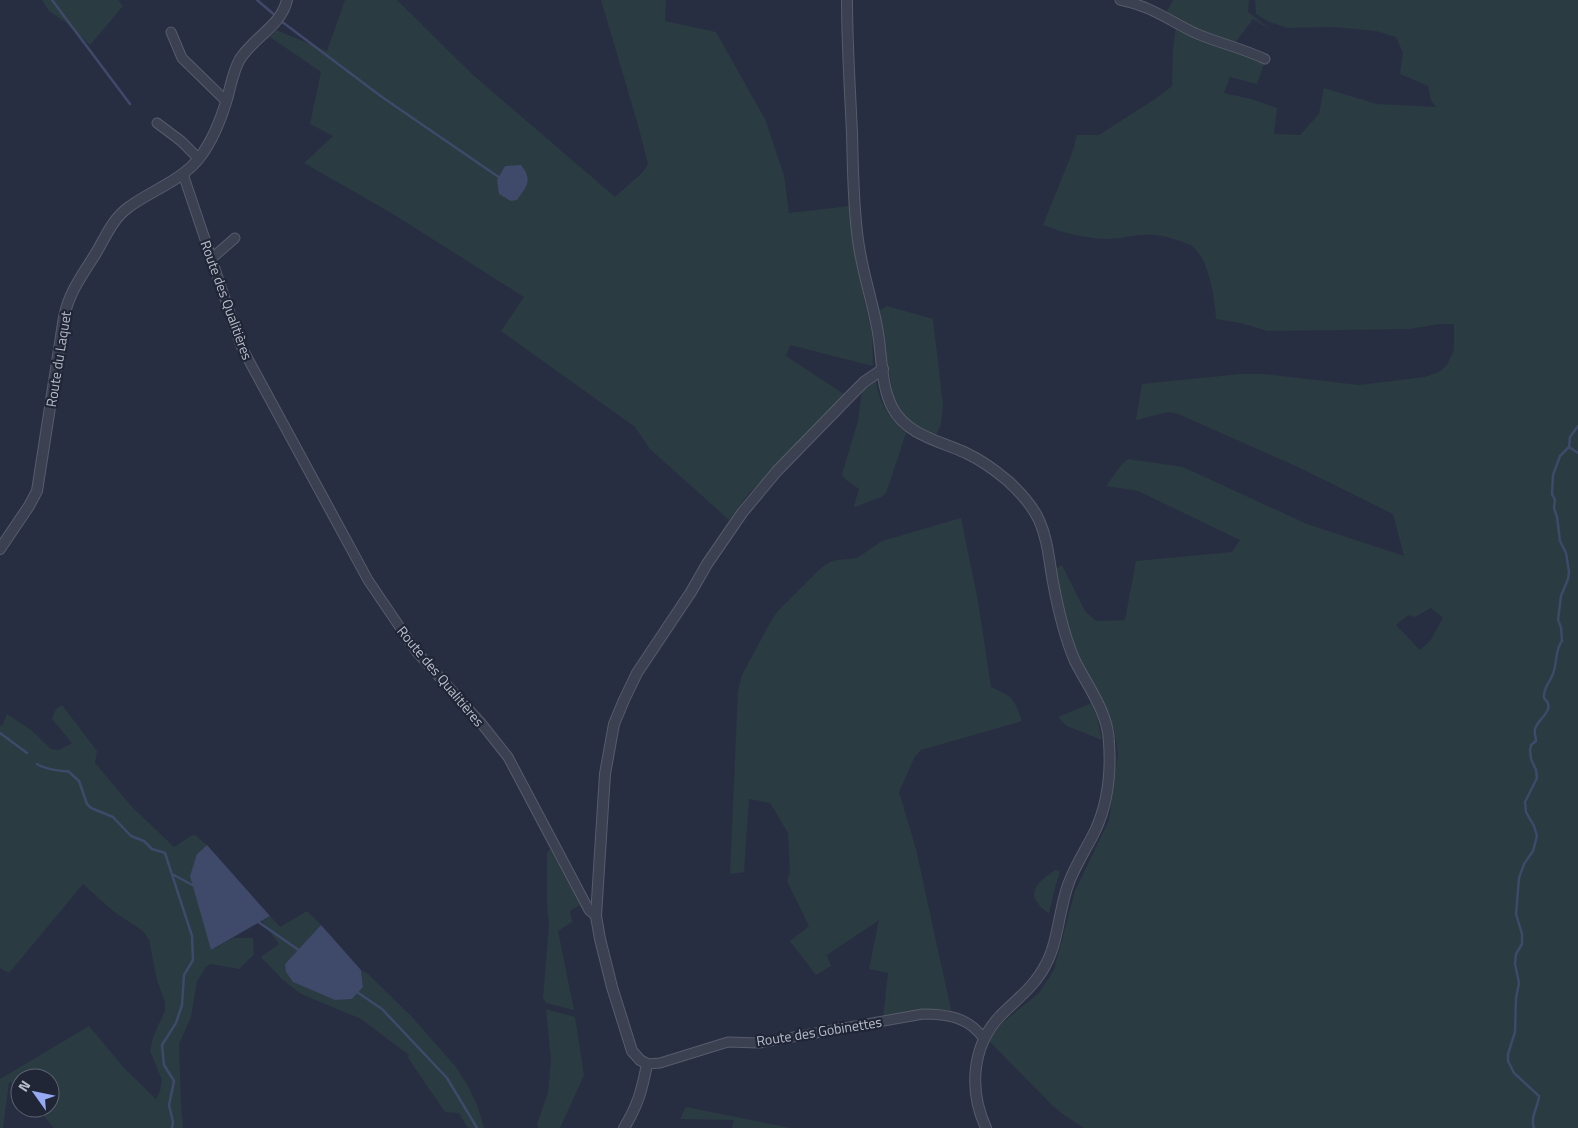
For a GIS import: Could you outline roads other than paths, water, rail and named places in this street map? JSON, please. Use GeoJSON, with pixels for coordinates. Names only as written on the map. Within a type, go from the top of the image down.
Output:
{"type":"FeatureCollection","features":[{"type":"Feature","properties":{"kind":"street","name":"Route du Laquet"},"geometry":{"type":"LineString","coordinates":[[0,549],[29,506],[36,491],[64,317],[70,295],[120,214],[182,174],[199,159],[216,131],[234,74],[241,59],[251,45],[275,23],[284,9],[286,0]]}},
{"type":"Feature","properties":{"kind":"street"},"geometry":{"type":"LineString","coordinates":[[847,0],[852,151],[858,240],[875,316],[888,398],[902,421],[919,434],[963,452],[986,464],[1012,485],[1030,505],[1039,521],[1046,541],[1060,615],[1068,644],[1102,712],[1108,734],[1110,763],[1105,802],[1096,828],[1069,882],[1046,964],[1034,983],[1001,1015],[984,1039],[978,1058],[975,1073],[976,1101],[986,1128]]}},
{"type":"Feature","properties":{"kind":"street"},"geometry":{"type":"LineString","coordinates":[[1120,0],[1146,6],[1197,34],[1265,59]]}},
{"type":"Feature","properties":{"kind":"street"},"geometry":{"type":"LineString","coordinates":[[171,32],[182,58],[226,101]]}},
{"type":"Feature","properties":{"kind":"street"},"geometry":{"type":"LineString","coordinates":[[156,124],[181,141],[199,159]]}},
{"type":"Feature","properties":{"kind":"street","name":"Route des Qualitières"},"geometry":{"type":"LineString","coordinates":[[182,174],[241,346],[368,580],[416,651],[501,746],[516,770],[588,910],[596,916],[610,978],[632,1051],[640,1060],[648,1064]]}},
{"type":"Feature","properties":{"kind":"street"},"geometry":{"type":"LineString","coordinates":[[211,258],[235,238]]}},
{"type":"Feature","properties":{"kind":"street"},"geometry":{"type":"LineString","coordinates":[[596,916],[607,760],[614,724],[629,689],[651,651],[718,548],[760,491],[858,388],[883,369]]}},
{"type":"Feature","properties":{"kind":"street","name":"Route des Gobinettes"},"geometry":{"type":"LineString","coordinates":[[648,1064],[660,1063],[728,1042],[759,1043],[923,1014],[946,1014],[956,1017],[969,1024],[984,1039]]}},
{"type":"Feature","properties":{"kind":"street"},"geometry":{"type":"LineString","coordinates":[[624,1128],[638,1102],[648,1064]]}},
{"type":"Feature","properties":{"kind":"water"},"geometry":{"type":"Polygon","coordinates":[[[521,165],[527,175],[527,183],[517,200],[511,201],[499,194],[497,180],[505,166],[521,165]]]}},
{"type":"Feature","properties":{"kind":"water"},"geometry":{"type":"Polygon","coordinates":[[[207,845],[270,916],[211,950],[190,876],[197,854],[207,845]]]}},
{"type":"Feature","properties":{"kind":"water"},"geometry":{"type":"Polygon","coordinates":[[[321,925],[361,970],[363,987],[352,999],[335,1000],[293,982],[286,972],[285,964],[321,925]]]}},
{"type":"Feature","properties":{"kind":"waterway"},"geometry":{"type":"LineString","coordinates":[[52,0],[130,104]]}},
{"type":"Feature","properties":{"kind":"waterway"},"geometry":{"type":"LineString","coordinates":[[257,0],[277,17]]}},
{"type":"Feature","properties":{"kind":"waterway"},"geometry":{"type":"LineString","coordinates":[[281,21],[382,97],[500,178]]}},
{"type":"Feature","properties":{"kind":"waterway"},"geometry":{"type":"LineString","coordinates":[[1534,1128],[1534,1116],[1539,1096],[1514,1073],[1508,1061],[1508,1054],[1515,1032],[1516,998],[1519,983],[1515,964],[1516,954],[1522,944],[1522,934],[1516,914],[1519,878],[1524,864],[1533,851],[1537,836],[1526,812],[1525,802],[1537,778],[1530,750],[1531,745],[1536,741],[1535,729],[1548,710],[1544,695],[1554,671],[1558,649],[1562,641],[1561,627],[1558,620],[1561,596],[1569,572],[1566,553],[1560,541],[1554,508],[1555,500],[1552,494],[1553,475],[1560,456],[1569,447],[1570,437],[1578,426]]}},
{"type":"Feature","properties":{"kind":"waterway"},"geometry":{"type":"LineString","coordinates":[[1569,447],[1578,453]]}},
{"type":"Feature","properties":{"kind":"waterway"},"geometry":{"type":"LineString","coordinates":[[0,733],[27,753]]}},
{"type":"Feature","properties":{"kind":"waterway"},"geometry":{"type":"LineString","coordinates":[[37,764],[43,767],[68,771],[79,781],[87,804],[91,808],[113,817],[131,836],[144,841],[152,849],[165,853],[192,936],[193,960],[184,975],[182,1005],[176,1023],[162,1045],[164,1065],[174,1081],[169,1105],[173,1122],[172,1128]]}},
{"type":"Feature","properties":{"kind":"waterway"},"geometry":{"type":"LineString","coordinates":[[172,874],[196,887]]}},
{"type":"Feature","properties":{"kind":"waterway"},"geometry":{"type":"LineString","coordinates":[[257,921],[300,951]]}},
{"type":"Feature","properties":{"kind":"waterway"},"geometry":{"type":"LineString","coordinates":[[357,992],[382,1009],[447,1078],[477,1128]]}}]}
